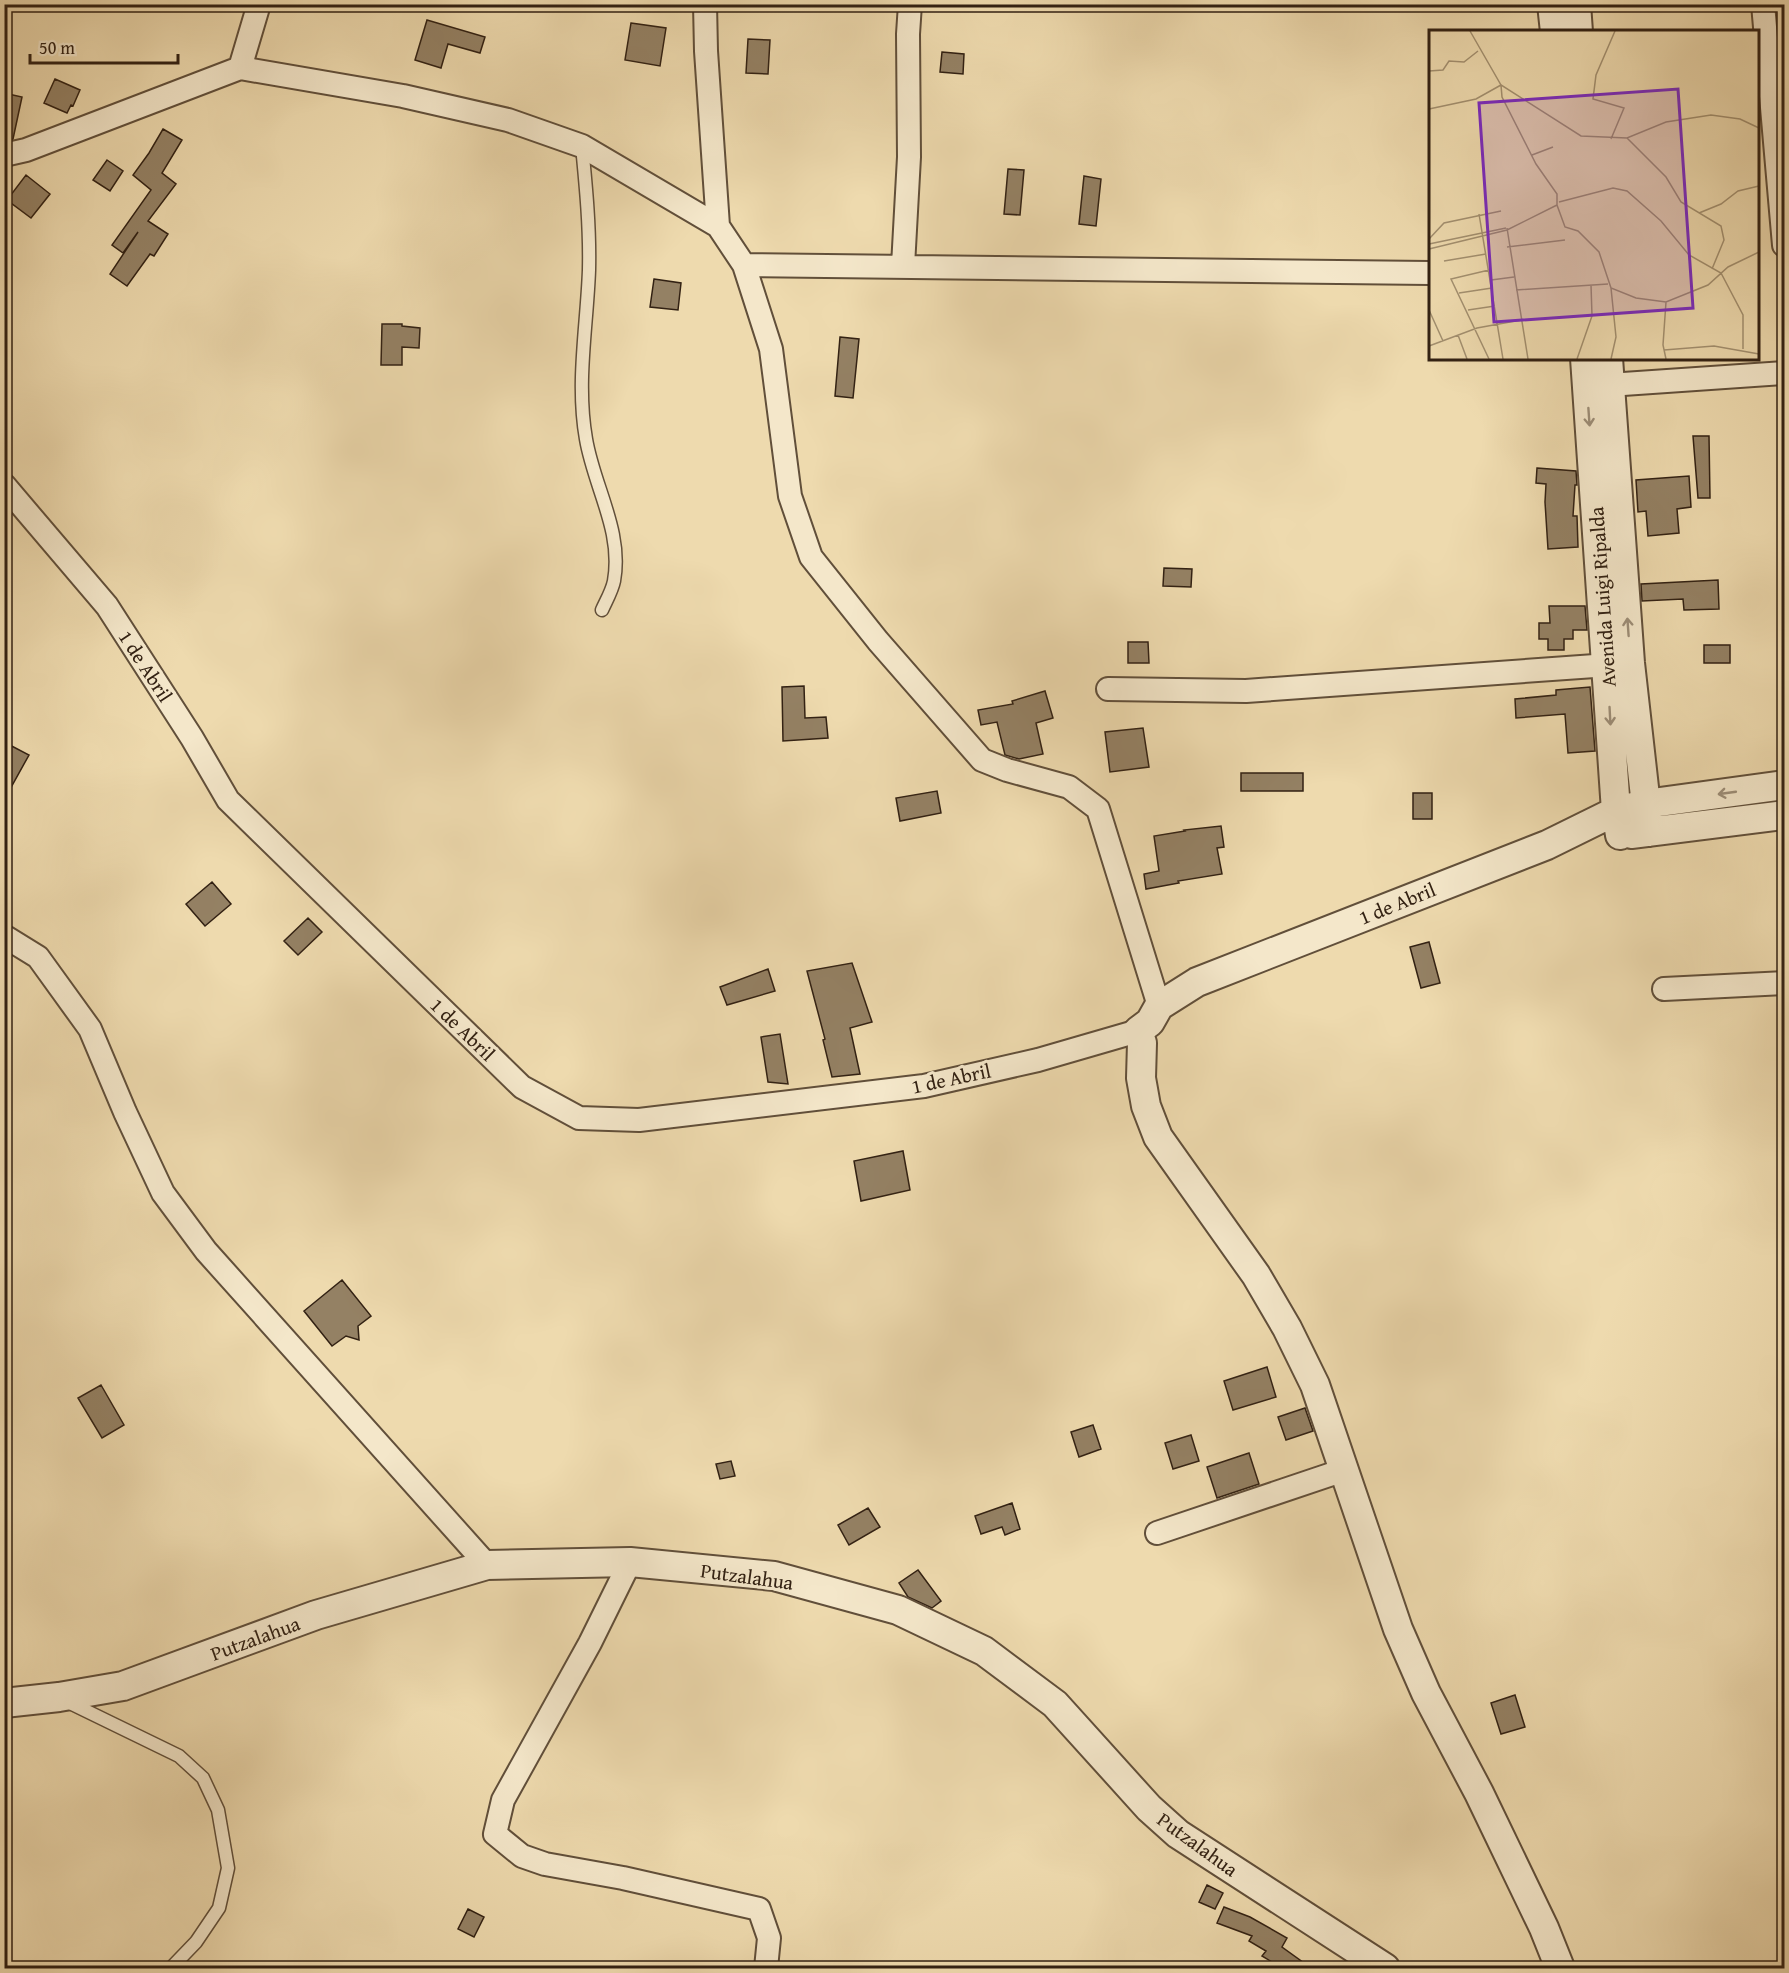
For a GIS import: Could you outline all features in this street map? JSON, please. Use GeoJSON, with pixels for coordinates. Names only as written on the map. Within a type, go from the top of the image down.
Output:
{"type":"FeatureCollection","features":[{"type":"Feature","properties":{"kind":"street"},"geometry":{"type":"LineString","coordinates":[[240,68],[259,4]]}},
{"type":"Feature","properties":{"kind":"street"},"geometry":{"type":"LineString","coordinates":[[705,4],[718,226]]}},
{"type":"Feature","properties":{"kind":"street"},"geometry":{"type":"LineString","coordinates":[[903,266],[909,157],[908,34],[910,4]]}},
{"type":"Feature","properties":{"kind":"street"},"geometry":{"type":"LineString","coordinates":[[1552,4],[1555,30]]}},
{"type":"Feature","properties":{"kind":"street"},"geometry":{"type":"LineString","coordinates":[[1576,4],[1578,30]]}},
{"type":"Feature","properties":{"kind":"street"},"geometry":{"type":"LineString","coordinates":[[1763,4],[1780,143],[1785,245]]}},
{"type":"Feature","properties":{"kind":"street"},"geometry":{"type":"LineString","coordinates":[[4,155],[27,150],[240,68],[413,98],[508,120],[582,146],[718,226],[744,265],[771,349],[790,496],[810,557],[878,641],[982,760],[1007,770],[1069,787],[1098,809],[1159,1006]]}},
{"type":"Feature","properties":{"kind":"street"},"geometry":{"type":"LineString","coordinates":[[744,265],[1429,273]]}},
{"type":"Feature","properties":{"kind":"street","name":"Avenida Luigi Ripalda"},"geometry":{"type":"LineString","coordinates":[[1587,360],[1602,377],[1619,664],[1618,823]]}},
{"type":"Feature","properties":{"kind":"street"},"geometry":{"type":"LineString","coordinates":[[1602,377],[1785,373]]}},
{"type":"Feature","properties":{"kind":"street","name":"1 de Abril"},"geometry":{"type":"LineString","coordinates":[[4,486],[107,606],[192,738],[228,800],[522,1087],[579,1118],[639,1120],[924,1086],[1038,1060],[1138,1031],[1149,1022],[1159,1006],[1197,982],[1547,845],[1572,832],[1618,823],[1646,804],[1785,785]]}},
{"type":"Feature","properties":{"kind":"street"},"geometry":{"type":"LineString","coordinates":[[1108,689],[1246,691],[1619,664]]}},
{"type":"Feature","properties":{"kind":"street","name":"Avenida Luigi Ripalda"},"geometry":{"type":"LineString","coordinates":[[1619,664],[1646,804],[1649,832]]}},
{"type":"Feature","properties":{"kind":"street","name":"1 de Abril"},"geometry":{"type":"LineString","coordinates":[[1618,823],[1649,832],[1785,815]]}},
{"type":"Feature","properties":{"kind":"street"},"geometry":{"type":"LineString","coordinates":[[4,936],[38,957],[90,1029],[163,1193],[206,1251],[487,1565]]}},
{"type":"Feature","properties":{"kind":"street"},"geometry":{"type":"LineString","coordinates":[[1664,989],[1785,983]]}},
{"type":"Feature","properties":{"kind":"street"},"geometry":{"type":"LineString","coordinates":[[1138,1031],[1142,1043],[1141,1078],[1146,1106],[1158,1137],[1256,1275],[1287,1328],[1315,1385],[1398,1629],[1426,1693],[1479,1793],[1544,1928],[1560,1968]]}},
{"type":"Feature","properties":{"kind":"street"},"geometry":{"type":"LineString","coordinates":[[1157,1533],[1344,1470]]}},
{"type":"Feature","properties":{"kind":"street"},"geometry":{"type":"LineString","coordinates":[[630,1562],[590,1643],[503,1800],[495,1834],[522,1856],[545,1864],[623,1878],[759,1909],[769,1938],[766,1968]]}},
{"type":"Feature","properties":{"kind":"street","name":"Putzalahua"},"geometry":{"type":"LineString","coordinates":[[4,1703],[59,1697],[123,1686],[316,1615],[487,1565],[630,1562],[774,1576],[898,1610],[984,1651],[1055,1704],[1149,1808],[1178,1834],[1385,1968]]}},
{"type":"Feature","properties":{"kind":"lane"},"geometry":{"type":"LineString","coordinates":[[582,146],[588,204],[589,269],[581,395],[585,437],[594,474],[610,518],[617,555],[614,583],[602,610]]}},
{"type":"Feature","properties":{"kind":"lane"},"geometry":{"type":"LineString","coordinates":[[59,1697],[178,1756],[203,1778],[218,1810],[228,1868],[219,1908],[196,1942],[171,1968]]}},
{"type":"Feature","properties":{"kind":"building"},"geometry":{"type":"Polygon","coordinates":[[[427,20],[485,37],[480,53],[448,44],[441,68],[415,60],[427,20]]]}},
{"type":"Feature","properties":{"kind":"building"},"geometry":{"type":"Polygon","coordinates":[[[631,23],[666,28],[660,66],[625,60],[631,23]]]}},
{"type":"Feature","properties":{"kind":"building"},"geometry":{"type":"Polygon","coordinates":[[[748,39],[770,40],[768,74],[746,73],[748,39]]]}},
{"type":"Feature","properties":{"kind":"building"},"geometry":{"type":"Polygon","coordinates":[[[942,52],[964,54],[963,74],[940,72],[942,52]]]}},
{"type":"Feature","properties":{"kind":"building"},"geometry":{"type":"Polygon","coordinates":[[[55,79],[80,90],[67,113],[44,103],[55,79]]]}},
{"type":"Feature","properties":{"kind":"building"},"geometry":{"type":"Polygon","coordinates":[[[4,93],[22,97],[13,139],[4,141],[4,93]]]}},
{"type":"Feature","properties":{"kind":"building"},"geometry":{"type":"Polygon","coordinates":[[[163,129],[182,140],[162,173],[176,184],[148,221],[168,234],[154,256],[150,254],[127,286],[110,274],[138,232],[123,253],[112,245],[151,190],[133,175],[163,129]]]}},
{"type":"Feature","properties":{"kind":"building"},"geometry":{"type":"Polygon","coordinates":[[[107,160],[123,171],[110,191],[93,180],[107,160]]]}},
{"type":"Feature","properties":{"kind":"building"},"geometry":{"type":"Polygon","coordinates":[[[1008,169],[1024,170],[1020,215],[1004,214],[1008,169]]]}},
{"type":"Feature","properties":{"kind":"building"},"geometry":{"type":"Polygon","coordinates":[[[26,175],[50,194],[31,218],[7,200],[26,175]]]}},
{"type":"Feature","properties":{"kind":"building"},"geometry":{"type":"Polygon","coordinates":[[[1084,176],[1101,179],[1096,226],[1079,224],[1084,176]]]}},
{"type":"Feature","properties":{"kind":"building"},"geometry":{"type":"Polygon","coordinates":[[[654,279],[681,283],[678,310],[650,307],[654,279]]]}},
{"type":"Feature","properties":{"kind":"building"},"geometry":{"type":"Polygon","coordinates":[[[382,324],[402,324],[402,326],[420,328],[419,348],[402,347],[402,365],[381,365],[382,324]]]}},
{"type":"Feature","properties":{"kind":"building"},"geometry":{"type":"Polygon","coordinates":[[[840,337],[859,339],[853,398],[835,396],[840,337]]]}},
{"type":"Feature","properties":{"kind":"building"},"geometry":{"type":"Polygon","coordinates":[[[1693,436],[1709,436],[1710,498],[1698,498],[1693,436]]]}},
{"type":"Feature","properties":{"kind":"building"},"geometry":{"type":"Polygon","coordinates":[[[1537,468],[1576,471],[1577,485],[1575,485],[1573,516],[1577,516],[1578,547],[1548,549],[1546,484],[1536,483],[1537,468]]]}},
{"type":"Feature","properties":{"kind":"building"},"geometry":{"type":"Polygon","coordinates":[[[1689,476],[1691,507],[1677,509],[1679,533],[1648,536],[1646,511],[1638,512],[1636,480],[1689,476]]]}},
{"type":"Feature","properties":{"kind":"building"},"geometry":{"type":"Polygon","coordinates":[[[1164,568],[1192,569],[1191,587],[1163,586],[1164,568]]]}},
{"type":"Feature","properties":{"kind":"building"},"geometry":{"type":"Polygon","coordinates":[[[1718,580],[1719,609],[1684,610],[1683,599],[1642,601],[1641,584],[1718,580]]]}},
{"type":"Feature","properties":{"kind":"building"},"geometry":{"type":"Polygon","coordinates":[[[1549,606],[1585,606],[1587,630],[1573,630],[1573,639],[1564,639],[1564,650],[1548,650],[1548,639],[1539,639],[1539,623],[1550,623],[1549,606]]]}},
{"type":"Feature","properties":{"kind":"building"},"geometry":{"type":"Polygon","coordinates":[[[1128,642],[1148,642],[1149,663],[1128,663],[1128,642]]]}},
{"type":"Feature","properties":{"kind":"building"},"geometry":{"type":"Polygon","coordinates":[[[1704,645],[1730,645],[1730,663],[1704,663],[1704,645]]]}},
{"type":"Feature","properties":{"kind":"building"},"geometry":{"type":"Polygon","coordinates":[[[804,686],[805,718],[826,717],[828,738],[783,741],[782,687],[804,686]]]}},
{"type":"Feature","properties":{"kind":"building"},"geometry":{"type":"Polygon","coordinates":[[[1590,687],[1595,751],[1568,753],[1565,714],[1516,718],[1515,699],[1556,695],[1556,690],[1590,687]]]}},
{"type":"Feature","properties":{"kind":"building"},"geometry":{"type":"Polygon","coordinates":[[[1045,691],[1053,718],[1036,723],[1043,754],[1019,759],[1005,755],[997,722],[981,725],[978,710],[1013,704],[1012,701],[1045,691]]]}},
{"type":"Feature","properties":{"kind":"building"},"geometry":{"type":"Polygon","coordinates":[[[1143,728],[1149,767],[1110,772],[1105,732],[1143,728]]]}},
{"type":"Feature","properties":{"kind":"building"},"geometry":{"type":"Polygon","coordinates":[[[4,742],[29,755],[4,800],[4,742]]]}},
{"type":"Feature","properties":{"kind":"building"},"geometry":{"type":"Polygon","coordinates":[[[1241,773],[1303,773],[1303,791],[1241,791],[1241,773]]]}},
{"type":"Feature","properties":{"kind":"building"},"geometry":{"type":"Polygon","coordinates":[[[937,791],[941,813],[900,821],[896,798],[937,791]]]}},
{"type":"Feature","properties":{"kind":"building"},"geometry":{"type":"Polygon","coordinates":[[[1413,793],[1432,793],[1432,819],[1413,819],[1413,793]]]}},
{"type":"Feature","properties":{"kind":"building"},"geometry":{"type":"Polygon","coordinates":[[[1221,826],[1224,847],[1217,848],[1222,874],[1146,889],[1144,874],[1159,871],[1154,836],[1221,826]]]}},
{"type":"Feature","properties":{"kind":"building"},"geometry":{"type":"Polygon","coordinates":[[[212,882],[231,904],[205,926],[186,904],[212,882]]]}},
{"type":"Feature","properties":{"kind":"building"},"geometry":{"type":"Polygon","coordinates":[[[308,918],[322,932],[298,955],[284,941],[308,918]]]}},
{"type":"Feature","properties":{"kind":"building"},"geometry":{"type":"Polygon","coordinates":[[[1429,942],[1440,983],[1421,988],[1410,947],[1429,942]]]}},
{"type":"Feature","properties":{"kind":"building"},"geometry":{"type":"Polygon","coordinates":[[[852,963],[872,1022],[850,1028],[860,1074],[832,1077],[823,1040],[825,1039],[807,971],[852,963]]]}},
{"type":"Feature","properties":{"kind":"building"},"geometry":{"type":"Polygon","coordinates":[[[768,969],[775,991],[727,1005],[720,987],[768,969]]]}},
{"type":"Feature","properties":{"kind":"building"},"geometry":{"type":"Polygon","coordinates":[[[780,1034],[788,1084],[768,1082],[761,1037],[780,1034]]]}},
{"type":"Feature","properties":{"kind":"building"},"geometry":{"type":"Polygon","coordinates":[[[903,1151],[910,1190],[861,1201],[854,1161],[903,1151]]]}},
{"type":"Feature","properties":{"kind":"building"},"geometry":{"type":"Polygon","coordinates":[[[342,1280],[371,1316],[358,1326],[359,1340],[346,1336],[332,1346],[304,1311],[342,1280]]]}},
{"type":"Feature","properties":{"kind":"building"},"geometry":{"type":"Polygon","coordinates":[[[1267,1367],[1276,1397],[1233,1410],[1224,1381],[1267,1367]]]}},
{"type":"Feature","properties":{"kind":"building"},"geometry":{"type":"Polygon","coordinates":[[[101,1385],[124,1425],[102,1438],[78,1398],[101,1385]]]}},
{"type":"Feature","properties":{"kind":"building"},"geometry":{"type":"Polygon","coordinates":[[[1305,1408],[1313,1431],[1286,1440],[1278,1417],[1305,1408]]]}},
{"type":"Feature","properties":{"kind":"building"},"geometry":{"type":"Polygon","coordinates":[[[1093,1425],[1101,1449],[1079,1457],[1071,1432],[1093,1425]]]}},
{"type":"Feature","properties":{"kind":"building"},"geometry":{"type":"Polygon","coordinates":[[[1191,1435],[1199,1461],[1173,1469],[1165,1443],[1191,1435]]]}},
{"type":"Feature","properties":{"kind":"building"},"geometry":{"type":"Polygon","coordinates":[[[1249,1453],[1259,1484],[1217,1498],[1207,1467],[1249,1453]]]}},
{"type":"Feature","properties":{"kind":"building"},"geometry":{"type":"Polygon","coordinates":[[[731,1461],[735,1476],[720,1479],[716,1464],[731,1461]]]}},
{"type":"Feature","properties":{"kind":"building"},"geometry":{"type":"Polygon","coordinates":[[[1012,1503],[1020,1529],[1005,1535],[1002,1527],[981,1534],[975,1516],[1012,1503]]]}},
{"type":"Feature","properties":{"kind":"building"},"geometry":{"type":"Polygon","coordinates":[[[868,1508],[880,1527],[849,1545],[838,1525],[868,1508]]]}},
{"type":"Feature","properties":{"kind":"building"},"geometry":{"type":"Polygon","coordinates":[[[918,1570],[941,1601],[932,1608],[908,1597],[899,1583],[918,1570]]]}},
{"type":"Feature","properties":{"kind":"building"},"geometry":{"type":"Polygon","coordinates":[[[1515,1695],[1525,1727],[1501,1734],[1491,1703],[1515,1695]]]}},
{"type":"Feature","properties":{"kind":"building"},"geometry":{"type":"Polygon","coordinates":[[[1207,1885],[1223,1893],[1215,1909],[1199,1902],[1207,1885]]]}},
{"type":"Feature","properties":{"kind":"building"},"geometry":{"type":"Polygon","coordinates":[[[1224,1907],[1250,1917],[1287,1938],[1282,1947],[1311,1968],[1282,1968],[1262,1956],[1266,1951],[1249,1941],[1252,1936],[1217,1923],[1224,1907]]]}},
{"type":"Feature","properties":{"kind":"building"},"geometry":{"type":"Polygon","coordinates":[[[468,1909],[484,1917],[474,1937],[458,1929],[468,1909]]]}}]}
